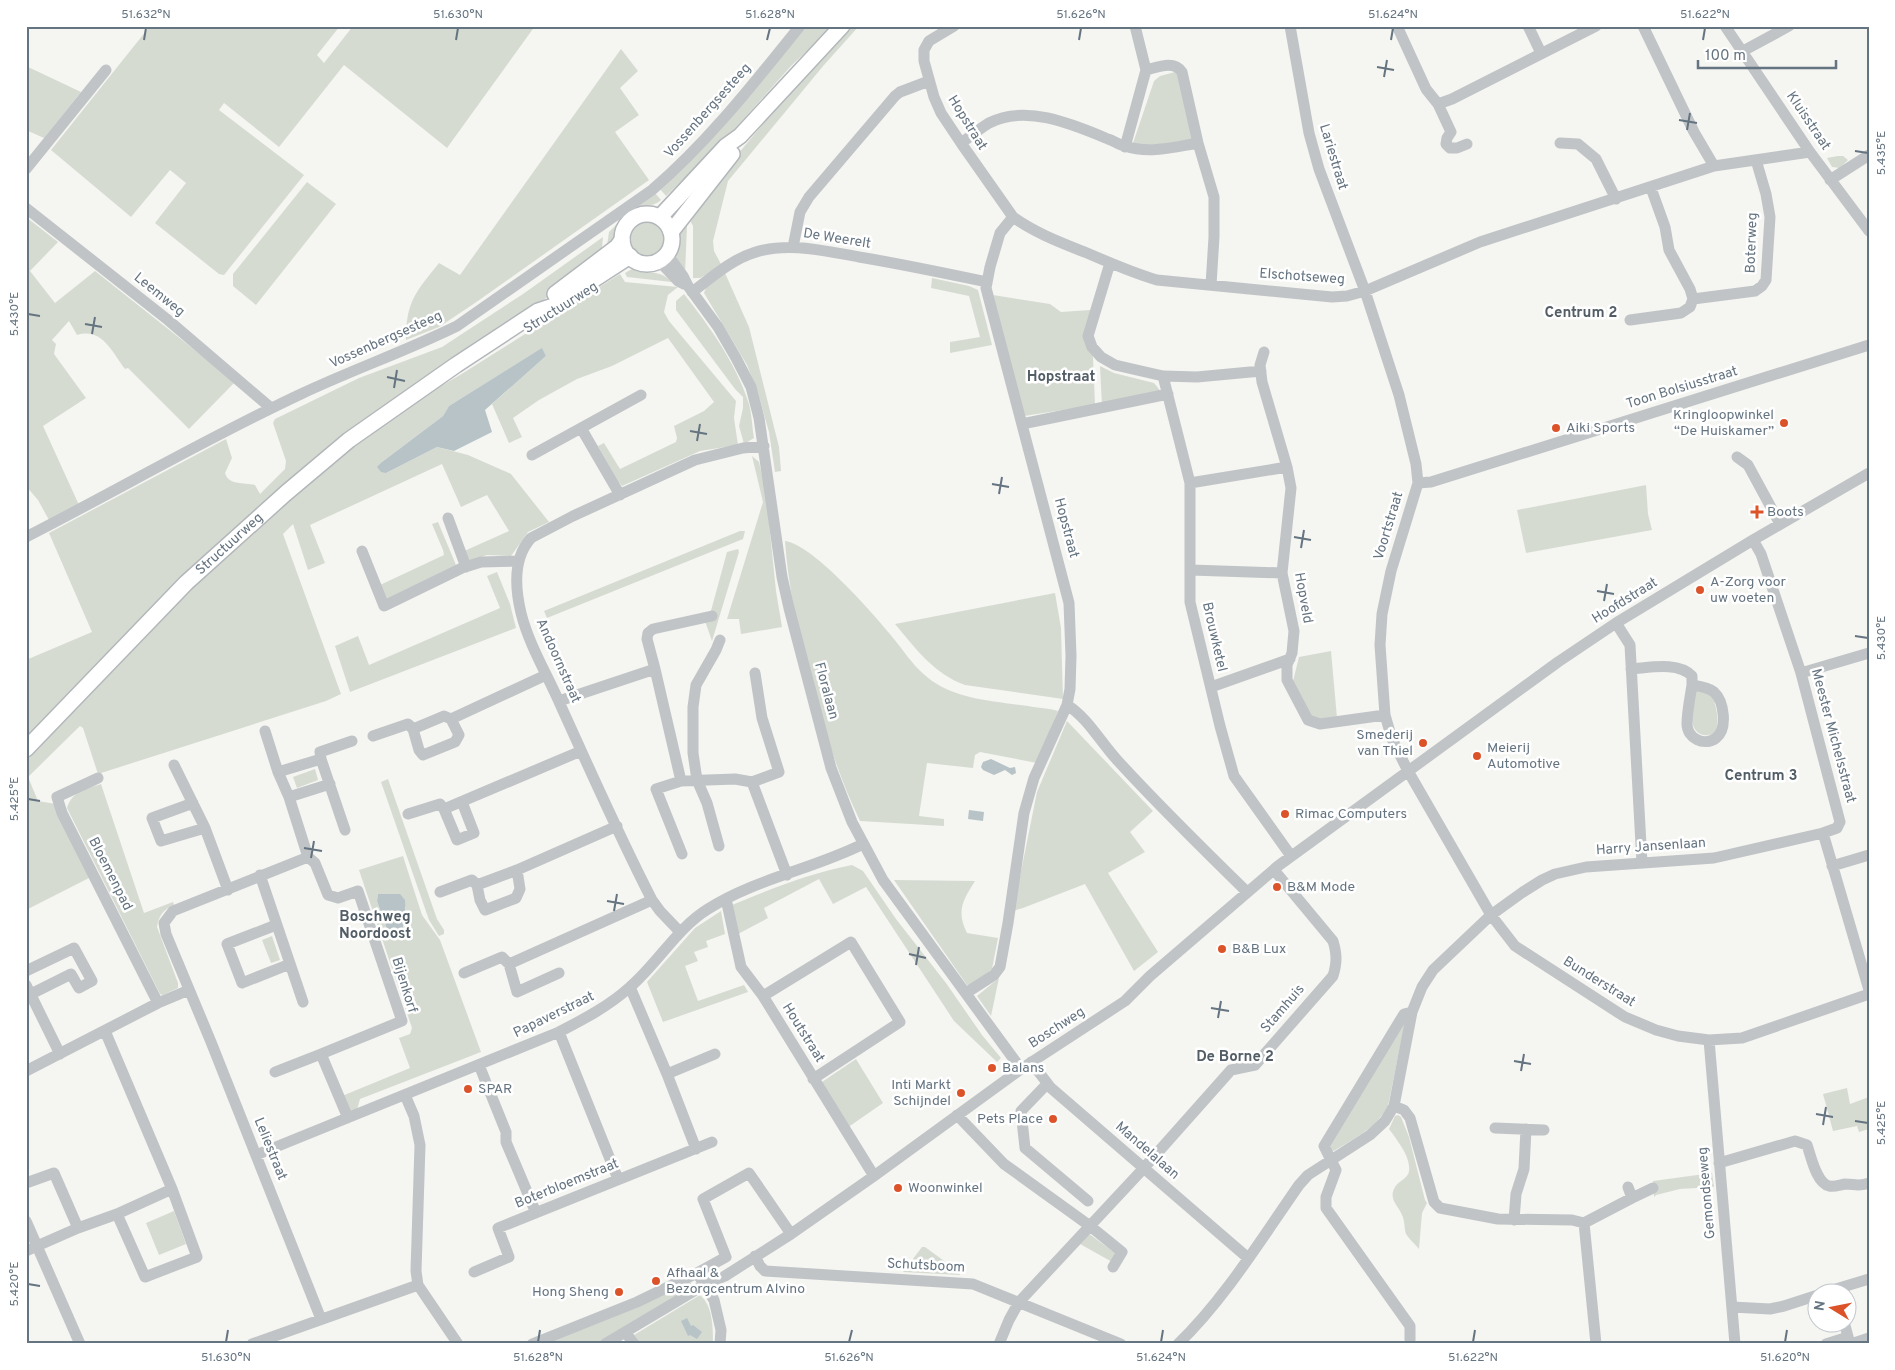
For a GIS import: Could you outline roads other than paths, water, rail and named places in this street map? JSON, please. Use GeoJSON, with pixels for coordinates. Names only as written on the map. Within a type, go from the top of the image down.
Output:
{"type":"FeatureCollection","features":[{"type":"Feature","properties":{"kind":"main road"},"geometry":{"type":"LineString","coordinates":[[671,232],[732,154],[740,136],[842,26]]}},
{"type":"Feature","properties":{"kind":"main road"},"geometry":{"type":"LineString","coordinates":[[655,216],[723,142],[740,136]]}},
{"type":"Feature","properties":{"kind":"main road"},"geometry":{"type":"LineString","coordinates":[[638,216],[655,216],[665,221],[671,232],[672,244],[663,258],[649,264],[634,260],[624,247],[622,240],[625,228],[630,221],[638,216]]}},
{"type":"Feature","properties":{"kind":"main road","name":"Structuurweg"},"geometry":{"type":"LineString","coordinates":[[538,311],[548,299],[616,247],[622,240]]}},
{"type":"Feature","properties":{"kind":"main road","name":"Structuurweg"},"geometry":{"type":"LineString","coordinates":[[26,750],[153,616],[247,526],[349,440],[456,365],[538,311],[553,306],[634,260]]}},
{"type":"Feature","properties":{"kind":"main road","name":"Structuurweg"},"geometry":{"type":"LineString","coordinates":[[456,365],[478,360],[634,260]]}},
{"type":"Feature","properties":{"kind":"street","name":"Vossenbergsesteeg"},"geometry":{"type":"LineString","coordinates":[[26,537],[271,408],[457,326],[652,190],[697,149],[800,26]]}},
{"type":"Feature","properties":{"kind":"street","name":"Hopstraat"},"geometry":{"type":"LineString","coordinates":[[954,26],[935,36],[925,46],[924,61],[937,106],[1013,216],[1000,233],[987,282],[987,295],[1069,603],[1071,656],[1070,689],[1067,705],[1056,733],[1034,778],[1024,813],[1000,967],[994,975],[966,994]]}},
{"type":"Feature","properties":{"kind":"street"},"geometry":{"type":"LineString","coordinates":[[1126,147],[1146,70],[1135,26]]}},
{"type":"Feature","properties":{"kind":"street","name":"Lariestraat"},"geometry":{"type":"LineString","coordinates":[[1290,26],[1309,133],[1319,169],[1365,291]]}},
{"type":"Feature","properties":{"kind":"street"},"geometry":{"type":"LineString","coordinates":[[1397,26],[1426,88],[1438,104],[1451,132],[1446,138],[1446,144],[1450,148],[1457,148],[1467,144]]}},
{"type":"Feature","properties":{"kind":"street"},"geometry":{"type":"LineString","coordinates":[[1528,26],[1541,53]]}},
{"type":"Feature","properties":{"kind":"street"},"geometry":{"type":"LineString","coordinates":[[1438,104],[1452,99],[1596,26]]}},
{"type":"Feature","properties":{"kind":"street"},"geometry":{"type":"LineString","coordinates":[[1643,26],[1694,132],[1714,166]]}},
{"type":"Feature","properties":{"kind":"street","name":"Kluisstraat"},"geometry":{"type":"LineString","coordinates":[[1725,26],[1810,152],[1869,231]]}},
{"type":"Feature","properties":{"kind":"street"},"geometry":{"type":"LineString","coordinates":[[1743,51],[1789,26]]}},
{"type":"Feature","properties":{"kind":"street"},"geometry":{"type":"LineString","coordinates":[[1146,70],[1171,65],[1179,67],[1182,72],[1198,143],[1212,188],[1214,206],[1211,285]]}},
{"type":"Feature","properties":{"kind":"street"},"geometry":{"type":"LineString","coordinates":[[26,169],[106,70]]}},
{"type":"Feature","properties":{"kind":"street"},"geometry":{"type":"LineString","coordinates":[[793,247],[800,212],[809,198],[895,96],[900,92],[929,81]]}},
{"type":"Feature","properties":{"kind":"street"},"geometry":{"type":"LineString","coordinates":[[961,143],[988,124],[1003,118],[1024,114],[1045,117],[1126,147],[1142,150],[1159,150],[1198,143]]}},
{"type":"Feature","properties":{"kind":"street"},"geometry":{"type":"LineString","coordinates":[[1560,143],[1578,144],[1596,159],[1616,199]]}},
{"type":"Feature","properties":{"kind":"street","name":"Elschotseweg"},"geometry":{"type":"LineString","coordinates":[[1013,216],[1024,225],[1056,241],[1157,280],[1332,297],[1347,296],[1365,291],[1480,242],[1714,166],[1810,152]]}},
{"type":"Feature","properties":{"kind":"street"},"geometry":{"type":"LineString","coordinates":[[1830,180],[1869,155]]}},
{"type":"Feature","properties":{"kind":"street","name":"Boterweg"},"geometry":{"type":"LineString","coordinates":[[1693,299],[1755,291],[1766,280],[1770,217],[1766,194],[1756,160]]}},
{"type":"Feature","properties":{"kind":"street"},"geometry":{"type":"LineString","coordinates":[[1630,320],[1681,313],[1690,307],[1693,299],[1690,289],[1669,250],[1665,227],[1651,188]]}},
{"type":"Feature","properties":{"kind":"street","name":"Leemweg"},"geometry":{"type":"LineString","coordinates":[[26,208],[168,320],[271,408]]}},
{"type":"Feature","properties":{"kind":"street","name":"De Weerelt"},"geometry":{"type":"LineString","coordinates":[[690,289],[744,256],[765,250],[793,247],[880,260],[987,282]]}},
{"type":"Feature","properties":{"kind":"street","name":"Floralaan"},"geometry":{"type":"LineString","coordinates":[[663,258],[678,281],[690,289],[718,327],[751,387],[764,446],[782,577],[831,768],[841,797],[862,844],[883,880],[1021,1069]]}},
{"type":"Feature","properties":{"kind":"street"},"geometry":{"type":"LineString","coordinates":[[1110,263],[1088,336],[1092,348],[1101,357],[1115,365],[1163,376],[1197,377],[1261,371]]}},
{"type":"Feature","properties":{"kind":"street","name":"Voortstraat"},"geometry":{"type":"LineString","coordinates":[[1365,291],[1399,395],[1416,464],[1418,483],[1391,571],[1382,614],[1380,645],[1386,716],[1392,739],[1408,771]]}},
{"type":"Feature","properties":{"kind":"street","name":"Toon Bolsiusstraat"},"geometry":{"type":"LineString","coordinates":[[1418,483],[1431,482],[1869,345]]}},
{"type":"Feature","properties":{"kind":"street","name":"Hopveld"},"geometry":{"type":"LineString","coordinates":[[1264,352],[1260,364],[1262,382],[1292,488],[1282,573],[1294,632],[1292,653],[1287,665],[1287,680],[1308,720],[1320,724],[1386,716]]}},
{"type":"Feature","properties":{"kind":"street","name":"Brouwketel"},"geometry":{"type":"LineString","coordinates":[[1163,376],[1190,483],[1190,602],[1234,776],[1291,856]]}},
{"type":"Feature","properties":{"kind":"street"},"geometry":{"type":"LineString","coordinates":[[1022,424],[1168,394]]}},
{"type":"Feature","properties":{"kind":"street"},"geometry":{"type":"LineString","coordinates":[[532,455],[641,395]]}},
{"type":"Feature","properties":{"kind":"street"},"geometry":{"type":"LineString","coordinates":[[580,428],[620,495]]}},
{"type":"Feature","properties":{"kind":"street","name":"Andoornstraat"},"geometry":{"type":"LineString","coordinates":[[680,932],[652,900],[546,675],[522,614],[517,580],[518,561],[526,543],[532,538],[620,495],[695,460],[743,448],[764,446]]}},
{"type":"Feature","properties":{"kind":"street"},"geometry":{"type":"LineString","coordinates":[[1737,457],[1748,465],[1780,524]]}},
{"type":"Feature","properties":{"kind":"street"},"geometry":{"type":"LineString","coordinates":[[1190,483],[1287,467]]}},
{"type":"Feature","properties":{"kind":"street","name":"Hoofdstraat"},"geometry":{"type":"LineString","coordinates":[[1408,771],[1558,662],[1616,623],[1752,540],[1869,473]]}},
{"type":"Feature","properties":{"kind":"street"},"geometry":{"type":"LineString","coordinates":[[448,518],[466,567]]}},
{"type":"Feature","properties":{"kind":"street","name":"Meester Michelsstraat"},"geometry":{"type":"LineString","coordinates":[[1752,540],[1761,554],[1801,673],[1840,822],[1837,828],[1823,832]]}},
{"type":"Feature","properties":{"kind":"street"},"geometry":{"type":"LineString","coordinates":[[362,552],[390,617]]}},
{"type":"Feature","properties":{"kind":"street"},"geometry":{"type":"LineString","coordinates":[[384,606],[466,567],[481,562],[518,561]]}},
{"type":"Feature","properties":{"kind":"street"},"geometry":{"type":"LineString","coordinates":[[1191,570],[1282,573]]}},
{"type":"Feature","properties":{"kind":"street"},"geometry":{"type":"LineString","coordinates":[[681,781],[647,639],[648,633],[653,629],[712,616]]}},
{"type":"Feature","properties":{"kind":"street"},"geometry":{"type":"LineString","coordinates":[[1616,623],[1630,645],[1642,863]]}},
{"type":"Feature","properties":{"kind":"street"},"geometry":{"type":"LineString","coordinates":[[719,846],[707,803],[697,780],[692,707],[699,678],[720,640]]}},
{"type":"Feature","properties":{"kind":"street"},"geometry":{"type":"LineString","coordinates":[[1801,673],[1869,653]]}},
{"type":"Feature","properties":{"kind":"street"},"geometry":{"type":"LineString","coordinates":[[1211,687],[1290,659]]}},
{"type":"Feature","properties":{"kind":"street"},"geometry":{"type":"LineString","coordinates":[[1630,669],[1676,668],[1688,671],[1692,676],[1687,725],[1689,733],[1701,741],[1715,739],[1720,733],[1723,724],[1723,709],[1716,693],[1710,689],[1692,685]]}},
{"type":"Feature","properties":{"kind":"street"},"geometry":{"type":"LineString","coordinates":[[559,701],[654,669]]}},
{"type":"Feature","properties":{"kind":"street"},"geometry":{"type":"LineString","coordinates":[[682,854],[656,788],[681,781],[735,779],[752,782],[778,772],[762,718],[755,673]]}},
{"type":"Feature","properties":{"kind":"street"},"geometry":{"type":"LineString","coordinates":[[451,719],[546,675]]}},
{"type":"Feature","properties":{"kind":"street"},"geometry":{"type":"LineString","coordinates":[[1067,705],[1078,711],[1116,759],[1167,814],[1247,892]]}},
{"type":"Feature","properties":{"kind":"street"},"geometry":{"type":"LineString","coordinates":[[373,736],[408,724],[413,729],[419,750],[423,755],[455,742],[459,736],[451,719],[444,716],[413,729]]}},
{"type":"Feature","properties":{"kind":"street"},"geometry":{"type":"LineString","coordinates":[[26,1071],[158,1004],[190,990],[166,934],[164,923],[173,911],[308,857],[265,730]]}},
{"type":"Feature","properties":{"kind":"street"},"geometry":{"type":"LineString","coordinates":[[345,830],[320,752],[352,741]]}},
{"type":"Feature","properties":{"kind":"street"},"geometry":{"type":"LineString","coordinates":[[444,809],[581,751]]}},
{"type":"Feature","properties":{"kind":"street"},"geometry":{"type":"LineString","coordinates":[[278,772],[321,759]]}},
{"type":"Feature","properties":{"kind":"street"},"geometry":{"type":"LineString","coordinates":[[174,765],[205,828],[228,890]]}},
{"type":"Feature","properties":{"kind":"street","name":"Boschweg"},"geometry":{"type":"LineString","coordinates":[[605,1344],[704,1285],[725,1276],[791,1234],[1031,1062],[1125,1001],[1150,976],[1291,856],[1408,771]]}},
{"type":"Feature","properties":{"kind":"street","name":"Bunderstraat"},"geometry":{"type":"LineString","coordinates":[[1408,771],[1491,915],[1515,946],[1625,1017],[1656,1030],[1678,1036],[1708,1040],[1742,1038],[1869,992]]}},
{"type":"Feature","properties":{"kind":"street","name":"Bloemenpad"},"geometry":{"type":"LineString","coordinates":[[98,778],[57,796],[62,813],[158,1004]]}},
{"type":"Feature","properties":{"kind":"street"},"geometry":{"type":"LineString","coordinates":[[752,782],[786,875]]}},
{"type":"Feature","properties":{"kind":"street"},"geometry":{"type":"LineString","coordinates":[[289,797],[330,784]]}},
{"type":"Feature","properties":{"kind":"street"},"geometry":{"type":"LineString","coordinates":[[408,814],[440,804],[457,840],[474,833],[462,802]]}},
{"type":"Feature","properties":{"kind":"street"},"geometry":{"type":"LineString","coordinates":[[193,803],[152,818],[162,842],[205,828]]}},
{"type":"Feature","properties":{"kind":"street"},"geometry":{"type":"LineString","coordinates":[[477,885],[517,870],[617,826]]}},
{"type":"Feature","properties":{"kind":"street"},"geometry":{"type":"LineString","coordinates":[[1823,832],[1869,992]]}},
{"type":"Feature","properties":{"kind":"street","name":"Harry Jansenlaan"},"geometry":{"type":"LineString","coordinates":[[1412,1012],[1422,987],[1433,970],[1491,915],[1529,888],[1555,874],[1586,867],[1714,858],[1823,832]]}},
{"type":"Feature","properties":{"kind":"street","name":"Papaverstraat"},"geometry":{"type":"LineString","coordinates":[[256,1155],[560,1032],[599,1010],[630,987],[680,932],[707,909],[726,899],[862,844]]}},
{"type":"Feature","properties":{"kind":"street"},"geometry":{"type":"LineString","coordinates":[[1832,866],[1869,855]]}},
{"type":"Feature","properties":{"kind":"street","name":"Bijenkorf"},"geometry":{"type":"LineString","coordinates":[[308,857],[316,863],[325,890],[332,897],[338,898],[358,891],[402,1021],[321,1054]]}},
{"type":"Feature","properties":{"kind":"street"},"geometry":{"type":"LineString","coordinates":[[440,892],[472,880],[477,885],[480,900],[485,910],[516,898],[520,889],[517,870]]}},
{"type":"Feature","properties":{"kind":"street","name":"Stamhuis"},"geometry":{"type":"LineString","coordinates":[[999,1344],[1018,1302],[1144,1169],[1231,1070],[1254,1065],[1333,976],[1337,964],[1337,952],[1333,941],[1274,870]]}},
{"type":"Feature","properties":{"kind":"street"},"geometry":{"type":"LineString","coordinates":[[260,876],[303,1002]]}},
{"type":"Feature","properties":{"kind":"street","name":"Houtstraat"},"geometry":{"type":"LineString","coordinates":[[726,899],[741,967],[763,996],[874,1176]]}},
{"type":"Feature","properties":{"kind":"street"},"geometry":{"type":"LineString","coordinates":[[510,964],[652,900]]}},
{"type":"Feature","properties":{"kind":"street"},"geometry":{"type":"LineString","coordinates":[[276,925],[227,944],[242,983],[290,964]]}},
{"type":"Feature","properties":{"kind":"street"},"geometry":{"type":"LineString","coordinates":[[763,996],[851,942],[900,1022],[813,1078]]}},
{"type":"Feature","properties":{"kind":"street"},"geometry":{"type":"LineString","coordinates":[[26,971],[74,948],[92,981],[79,988],[71,974],[29,990],[60,1054]]}},
{"type":"Feature","properties":{"kind":"street"},"geometry":{"type":"LineString","coordinates":[[464,973],[502,957],[510,964],[517,992],[559,973]]}},
{"type":"Feature","properties":{"kind":"street"},"geometry":{"type":"LineString","coordinates":[[630,987],[696,1149]]}},
{"type":"Feature","properties":{"kind":"street","name":"Leliestraat"},"geometry":{"type":"LineString","coordinates":[[190,990],[321,1319]]}},
{"type":"Feature","properties":{"kind":"street"},"geometry":{"type":"LineString","coordinates":[[1178,1344],[1197,1326],[1308,1175],[1332,1159],[1378,1129],[1385,1121],[1394,1106],[1412,1012],[1404,1014],[1326,1142],[1325,1149],[1332,1159],[1336,1170],[1326,1197],[1326,1208],[1410,1326],[1410,1340]]}},
{"type":"Feature","properties":{"kind":"street"},"geometry":{"type":"LineString","coordinates":[[106,1031],[172,1189],[197,1258],[145,1277],[117,1214]]}},
{"type":"Feature","properties":{"kind":"street"},"geometry":{"type":"LineString","coordinates":[[560,1032],[618,1179]]}},
{"type":"Feature","properties":{"kind":"street","name":"Gemondseweg"},"geometry":{"type":"LineString","coordinates":[[1708,1040],[1735,1344]]}},
{"type":"Feature","properties":{"kind":"street"},"geometry":{"type":"LineString","coordinates":[[275,1072],[321,1054],[348,1118]]}},
{"type":"Feature","properties":{"kind":"street"},"geometry":{"type":"LineString","coordinates":[[667,1074],[714,1054]]}},
{"type":"Feature","properties":{"kind":"street","name":"Mandelalaan"},"geometry":{"type":"LineString","coordinates":[[1031,1062],[1047,1084],[1248,1258]]}},
{"type":"Feature","properties":{"kind":"street"},"geometry":{"type":"LineString","coordinates":[[480,1065],[506,1132],[506,1142],[536,1213]]}},
{"type":"Feature","properties":{"kind":"street"},"geometry":{"type":"LineString","coordinates":[[1047,1084],[1022,1111],[1025,1148],[1088,1201]]}},
{"type":"Feature","properties":{"kind":"street"},"geometry":{"type":"LineString","coordinates":[[405,1095],[414,1116],[420,1145],[416,1271],[418,1285],[458,1344]]}},
{"type":"Feature","properties":{"kind":"street"},"geometry":{"type":"LineString","coordinates":[[1394,1106],[1404,1110],[1410,1118],[1434,1202],[1437,1206],[1444,1209],[1483,1217],[1514,1220],[1572,1220],[1584,1223],[1630,1193],[1653,1188]]}},
{"type":"Feature","properties":{"kind":"street"},"geometry":{"type":"LineString","coordinates":[[956,1115],[1004,1164],[1090,1226],[1122,1252],[1113,1267]]}},
{"type":"Feature","properties":{"kind":"street"},"geometry":{"type":"LineString","coordinates":[[1495,1128],[1544,1130]]}},
{"type":"Feature","properties":{"kind":"street"},"geometry":{"type":"LineString","coordinates":[[1514,1220],[1516,1194],[1524,1169],[1526,1129]]}},
{"type":"Feature","properties":{"kind":"street"},"geometry":{"type":"LineString","coordinates":[[1719,1163],[1795,1141],[1807,1145],[1817,1174],[1827,1186],[1845,1184],[1860,1186],[1869,1183]]}},
{"type":"Feature","properties":{"kind":"street","name":"Boterbloemstraat"},"geometry":{"type":"LineString","coordinates":[[474,1272],[509,1257],[498,1228],[712,1142]]}},
{"type":"Feature","properties":{"kind":"street"},"geometry":{"type":"LineString","coordinates":[[26,1183],[54,1173],[78,1228]]}},
{"type":"Feature","properties":{"kind":"street"},"geometry":{"type":"LineString","coordinates":[[532,1344],[637,1302],[698,1273],[726,1257],[703,1199],[749,1173],[791,1234]]}},
{"type":"Feature","properties":{"kind":"street"},"geometry":{"type":"LineString","coordinates":[[32,1248],[117,1214],[172,1189]]}},
{"type":"Feature","properties":{"kind":"street"},"geometry":{"type":"LineString","coordinates":[[26,1221],[32,1248],[80,1344]]}},
{"type":"Feature","properties":{"kind":"street"},"geometry":{"type":"LineString","coordinates":[[1584,1223],[1596,1344]]}},
{"type":"Feature","properties":{"kind":"street","name":"Schutsboom"},"geometry":{"type":"LineString","coordinates":[[755,1256],[765,1271],[973,1284],[1121,1344]]}},
{"type":"Feature","properties":{"kind":"street"},"geometry":{"type":"LineString","coordinates":[[698,1273],[714,1300],[721,1330],[720,1344]]}},
{"type":"Feature","properties":{"kind":"street"},"geometry":{"type":"LineString","coordinates":[[252,1344],[418,1285]]}},
{"type":"Feature","properties":{"kind":"street"},"geometry":{"type":"LineString","coordinates":[[1732,1307],[1770,1309],[1808,1298]]}},
{"type":"Feature","properties":{"kind":"street"},"geometry":{"type":"LineString","coordinates":[[626,1333],[634,1344]]}},
{"type":"Feature","properties":{"kind":"street"},"geometry":{"type":"LineString","coordinates":[[1826,1344],[1869,1338]]}},
{"type":"Feature","properties":{"kind":"place","name":"Kringloopwinkel “De Huiskamer”"},"geometry":{"type":"Point","coordinates":[1784,423]}},
{"type":"Feature","properties":{"kind":"place","name":"Aiki Sports"},"geometry":{"type":"Point","coordinates":[1556,428]}},
{"type":"Feature","properties":{"kind":"place","name":"Boots"},"geometry":{"type":"Point","coordinates":[1757,512]}},
{"type":"Feature","properties":{"kind":"place","name":"A-Zorg voor uw voeten"},"geometry":{"type":"Point","coordinates":[1700,590]}},
{"type":"Feature","properties":{"kind":"place","name":"Smederij van Thiel"},"geometry":{"type":"Point","coordinates":[1423,743]}},
{"type":"Feature","properties":{"kind":"place","name":"Meierij Automotive"},"geometry":{"type":"Point","coordinates":[1477,756]}},
{"type":"Feature","properties":{"kind":"place","name":"Rimac Computers"},"geometry":{"type":"Point","coordinates":[1285,814]}},
{"type":"Feature","properties":{"kind":"place","name":"B&M Mode"},"geometry":{"type":"Point","coordinates":[1277,887]}},
{"type":"Feature","properties":{"kind":"place","name":"B&B Lux"},"geometry":{"type":"Point","coordinates":[1222,949]}},
{"type":"Feature","properties":{"kind":"place","name":"Balans"},"geometry":{"type":"Point","coordinates":[992,1068]}},
{"type":"Feature","properties":{"kind":"place","name":"SPAR"},"geometry":{"type":"Point","coordinates":[468,1089]}},
{"type":"Feature","properties":{"kind":"place","name":"Inti Markt Schijndel"},"geometry":{"type":"Point","coordinates":[961,1093]}},
{"type":"Feature","properties":{"kind":"place","name":"Pets Place"},"geometry":{"type":"Point","coordinates":[1053,1119]}},
{"type":"Feature","properties":{"kind":"place","name":"Woonwinkel"},"geometry":{"type":"Point","coordinates":[898,1188]}},
{"type":"Feature","properties":{"kind":"place","name":"Afhaal & Bezorgcentrum Alvino"},"geometry":{"type":"Point","coordinates":[656,1281]}},
{"type":"Feature","properties":{"kind":"place","name":"Hong Sheng"},"geometry":{"type":"Point","coordinates":[619,1292]}},
{"type":"Feature","properties":{"kind":"district","name":"Centrum 2"},"geometry":{"type":"Point","coordinates":[1581,313]}},
{"type":"Feature","properties":{"kind":"district","name":"Hopstraat"},"geometry":{"type":"Point","coordinates":[1061,377]}},
{"type":"Feature","properties":{"kind":"district","name":"Centrum 3"},"geometry":{"type":"Point","coordinates":[1761,776]}},
{"type":"Feature","properties":{"kind":"district","name":"Boschweg Noordoost"},"geometry":{"type":"Point","coordinates":[375,926]}},
{"type":"Feature","properties":{"kind":"district","name":"De Borne 2"},"geometry":{"type":"Point","coordinates":[1235,1057]}}]}
